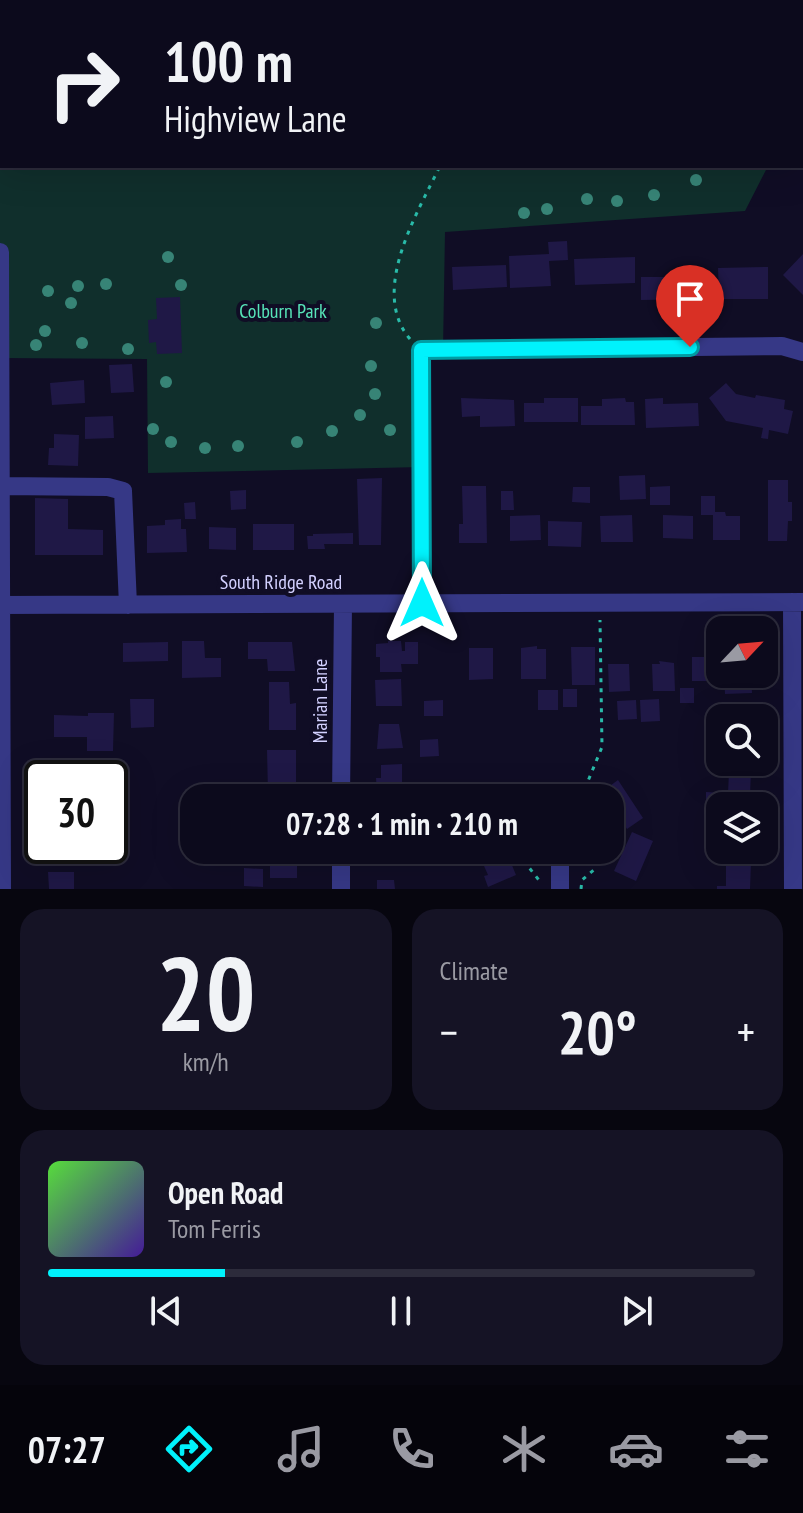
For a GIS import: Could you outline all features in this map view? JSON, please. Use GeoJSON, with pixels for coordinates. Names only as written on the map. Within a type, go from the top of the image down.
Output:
{"type":"FeatureCollection","features":[{"type":"Feature","properties":{"kind":"street"},"geometry":{"type":"LineString","coordinates":[[0,252],[2,889]]}},
{"type":"Feature","properties":{"kind":"street"},"geometry":{"type":"LineString","coordinates":[[422,603],[421,350],[782,346],[803,352]]}},
{"type":"Feature","properties":{"kind":"street"},"geometry":{"type":"LineString","coordinates":[[1,486],[108,487],[123,491],[128,605]]}},
{"type":"Feature","properties":{"kind":"street"},"geometry":{"type":"LineString","coordinates":[[793,889],[798,602]]}},
{"type":"Feature","properties":{"kind":"street","name":"South Ridge Road"},"geometry":{"type":"LineString","coordinates":[[1,605],[798,602]]}},
{"type":"Feature","properties":{"kind":"street","name":"Marian Lane"},"geometry":{"type":"LineString","coordinates":[[341,784],[343,604]]}},
{"type":"Feature","properties":{"kind":"street"},"geometry":{"type":"LineString","coordinates":[[341,864],[341,889]]}},
{"type":"Feature","properties":{"kind":"street"},"geometry":{"type":"LineString","coordinates":[[560,864],[560,889]]}},
{"type":"Feature","properties":{"kind":"path"},"geometry":{"type":"LineString","coordinates":[[421,350],[406,335],[399,319],[395,289],[400,248],[439,168]]}},
{"type":"Feature","properties":{"kind":"path"},"geometry":{"type":"LineString","coordinates":[[587,784],[602,747],[600,620]]}},
{"type":"Feature","properties":{"kind":"path"},"geometry":{"type":"LineString","coordinates":[[527,864],[543,889]]}},
{"type":"Feature","properties":{"kind":"path"},"geometry":{"type":"LineString","coordinates":[[581,889],[582,880],[597,864]]}},
{"type":"Feature","properties":{"kind":"green space","name":"Colburn Park"},"geometry":{"type":"Polygon","coordinates":[[[0,168],[767,168],[745,211],[445,232],[443,350],[422,350],[422,467],[148,473],[147,359],[0,358],[0,168]]]}},
{"type":"Feature","properties":{"kind":"building"},"geometry":{"type":"Polygon","coordinates":[[[567,241],[568,260],[549,261],[551,286],[510,288],[509,256],[549,254],[548,242],[567,241]]]}},
{"type":"Feature","properties":{"kind":"building"},"geometry":{"type":"Polygon","coordinates":[[[803,254],[803,295],[783,275],[803,254]]]}},
{"type":"Feature","properties":{"kind":"building"},"geometry":{"type":"Polygon","coordinates":[[[635,257],[635,283],[575,285],[574,259],[635,257]]]}},
{"type":"Feature","properties":{"kind":"building"},"geometry":{"type":"Polygon","coordinates":[[[506,265],[507,287],[453,290],[452,267],[506,265]]]}},
{"type":"Feature","properties":{"kind":"building"},"geometry":{"type":"Polygon","coordinates":[[[768,267],[768,299],[719,299],[718,268],[768,267]]]}},
{"type":"Feature","properties":{"kind":"building"},"geometry":{"type":"Polygon","coordinates":[[[705,270],[705,299],[641,300],[641,277],[680,277],[680,283],[687,283],[687,271],[705,270]]]}},
{"type":"Feature","properties":{"kind":"building"},"geometry":{"type":"Polygon","coordinates":[[[180,297],[182,353],[157,354],[156,342],[149,343],[148,320],[157,319],[156,298],[180,297]]]}},
{"type":"Feature","properties":{"kind":"building"},"geometry":{"type":"Polygon","coordinates":[[[132,364],[134,392],[111,393],[109,365],[132,364]]]}},
{"type":"Feature","properties":{"kind":"building"},"geometry":{"type":"Polygon","coordinates":[[[84,380],[85,403],[52,405],[50,383],[84,380]]]}},
{"type":"Feature","properties":{"kind":"building"},"geometry":{"type":"Polygon","coordinates":[[[726,383],[736,394],[785,400],[784,409],[793,411],[788,434],[769,430],[768,439],[761,438],[763,428],[726,421],[709,398],[726,383]]]}},
{"type":"Feature","properties":{"kind":"building"},"geometry":{"type":"Polygon","coordinates":[[[461,398],[514,400],[515,426],[480,427],[480,416],[462,417],[461,398]]]}},
{"type":"Feature","properties":{"kind":"building"},"geometry":{"type":"Polygon","coordinates":[[[544,398],[578,398],[578,422],[524,422],[524,403],[544,403],[544,398]]]}},
{"type":"Feature","properties":{"kind":"building"},"geometry":{"type":"Polygon","coordinates":[[[625,398],[626,402],[634,402],[635,425],[581,425],[581,406],[602,406],[602,399],[625,398]]]}},
{"type":"Feature","properties":{"kind":"building"},"geometry":{"type":"Polygon","coordinates":[[[663,398],[663,404],[698,403],[699,426],[646,428],[645,399],[663,398]]]}},
{"type":"Feature","properties":{"kind":"building"},"geometry":{"type":"Polygon","coordinates":[[[113,416],[114,438],[85,439],[85,417],[113,416]]]}},
{"type":"Feature","properties":{"kind":"building"},"geometry":{"type":"Polygon","coordinates":[[[54,434],[79,435],[78,466],[48,465],[49,448],[54,448],[54,434]]]}},
{"type":"Feature","properties":{"kind":"building"},"geometry":{"type":"Polygon","coordinates":[[[645,475],[646,499],[620,500],[619,476],[645,475]]]}},
{"type":"Feature","properties":{"kind":"building"},"geometry":{"type":"Polygon","coordinates":[[[382,478],[381,545],[359,545],[357,479],[382,478]]]}},
{"type":"Feature","properties":{"kind":"building"},"geometry":{"type":"Polygon","coordinates":[[[768,480],[788,480],[792,521],[788,521],[787,541],[768,541],[768,480]]]}},
{"type":"Feature","properties":{"kind":"building"},"geometry":{"type":"Polygon","coordinates":[[[462,486],[486,486],[487,543],[459,543],[459,524],[463,524],[462,486]]]}},
{"type":"Feature","properties":{"kind":"building"},"geometry":{"type":"Polygon","coordinates":[[[670,486],[670,505],[650,505],[650,487],[670,486]]]}},
{"type":"Feature","properties":{"kind":"building"},"geometry":{"type":"Polygon","coordinates":[[[573,487],[590,487],[590,503],[572,502],[573,487]]]}},
{"type":"Feature","properties":{"kind":"building"},"geometry":{"type":"Polygon","coordinates":[[[246,490],[246,509],[231,510],[230,491],[246,490]]]}},
{"type":"Feature","properties":{"kind":"building"},"geometry":{"type":"Polygon","coordinates":[[[501,491],[513,491],[514,510],[501,510],[501,491]]]}},
{"type":"Feature","properties":{"kind":"building"},"geometry":{"type":"Polygon","coordinates":[[[701,496],[715,496],[715,512],[740,516],[740,540],[713,540],[713,515],[701,515],[701,496]]]}},
{"type":"Feature","properties":{"kind":"building"},"geometry":{"type":"Polygon","coordinates":[[[35,498],[68,499],[68,529],[103,530],[103,555],[35,555],[35,498]]]}},
{"type":"Feature","properties":{"kind":"building"},"geometry":{"type":"Polygon","coordinates":[[[195,502],[196,519],[185,519],[184,503],[195,502]]]}},
{"type":"Feature","properties":{"kind":"building"},"geometry":{"type":"Polygon","coordinates":[[[540,515],[541,540],[510,541],[510,516],[540,515]]]}},
{"type":"Feature","properties":{"kind":"building"},"geometry":{"type":"Polygon","coordinates":[[[632,515],[633,542],[601,542],[600,516],[632,515]]]}},
{"type":"Feature","properties":{"kind":"building"},"geometry":{"type":"Polygon","coordinates":[[[663,515],[693,516],[693,539],[663,538],[663,515]]]}},
{"type":"Feature","properties":{"kind":"building"},"geometry":{"type":"Polygon","coordinates":[[[181,519],[181,529],[186,529],[187,552],[147,553],[147,526],[165,525],[165,520],[181,519]]]}},
{"type":"Feature","properties":{"kind":"building"},"geometry":{"type":"Polygon","coordinates":[[[548,521],[582,522],[581,547],[548,546],[548,521]]]}},
{"type":"Feature","properties":{"kind":"building"},"geometry":{"type":"Polygon","coordinates":[[[253,524],[294,524],[294,550],[253,550],[253,524]]]}},
{"type":"Feature","properties":{"kind":"building"},"geometry":{"type":"Polygon","coordinates":[[[209,527],[236,528],[236,550],[209,549],[209,527]]]}},
{"type":"Feature","properties":{"kind":"building"},"geometry":{"type":"Polygon","coordinates":[[[353,533],[353,544],[324,544],[325,549],[308,549],[307,536],[353,533]]]}},
{"type":"Feature","properties":{"kind":"building"},"geometry":{"type":"Polygon","coordinates":[[[182,641],[204,641],[205,658],[221,658],[221,677],[182,678],[182,641]]]}},
{"type":"Feature","properties":{"kind":"building"},"geometry":{"type":"Polygon","coordinates":[[[401,641],[402,651],[405,651],[405,642],[418,642],[418,664],[401,664],[402,672],[380,672],[376,644],[401,641]]]}},
{"type":"Feature","properties":{"kind":"building"},"geometry":{"type":"Polygon","coordinates":[[[168,642],[168,661],[123,662],[123,643],[168,642]]]}},
{"type":"Feature","properties":{"kind":"building"},"geometry":{"type":"Polygon","coordinates":[[[248,642],[292,642],[295,671],[268,671],[267,659],[248,659],[248,642]]]}},
{"type":"Feature","properties":{"kind":"building"},"geometry":{"type":"Polygon","coordinates":[[[537,646],[537,649],[546,649],[546,679],[521,679],[521,648],[537,646]]]}},
{"type":"Feature","properties":{"kind":"building"},"geometry":{"type":"Polygon","coordinates":[[[571,647],[595,647],[595,685],[572,685],[571,647]]]}},
{"type":"Feature","properties":{"kind":"building"},"geometry":{"type":"Polygon","coordinates":[[[469,648],[493,648],[493,679],[469,680],[469,648]]]}},
{"type":"Feature","properties":{"kind":"building"},"geometry":{"type":"Polygon","coordinates":[[[692,657],[706,657],[706,681],[692,681],[692,657]]]}},
{"type":"Feature","properties":{"kind":"building"},"geometry":{"type":"Polygon","coordinates":[[[659,661],[674,663],[675,691],[653,691],[652,664],[660,664],[659,661]]]}},
{"type":"Feature","properties":{"kind":"building"},"geometry":{"type":"Polygon","coordinates":[[[608,664],[629,664],[630,691],[609,692],[608,664]]]}},
{"type":"Feature","properties":{"kind":"building"},"geometry":{"type":"Polygon","coordinates":[[[401,679],[402,706],[376,706],[375,680],[401,679]]]}},
{"type":"Feature","properties":{"kind":"building"},"geometry":{"type":"Polygon","coordinates":[[[269,682],[289,682],[290,704],[296,703],[296,730],[269,730],[269,682]]]}},
{"type":"Feature","properties":{"kind":"building"},"geometry":{"type":"Polygon","coordinates":[[[680,688],[694,688],[694,703],[680,703],[680,688]]]}},
{"type":"Feature","properties":{"kind":"building"},"geometry":{"type":"Polygon","coordinates":[[[725,688],[752,688],[752,693],[725,694],[725,688]]]}},
{"type":"Feature","properties":{"kind":"building"},"geometry":{"type":"Polygon","coordinates":[[[563,689],[577,689],[577,707],[563,707],[563,689]]]}},
{"type":"Feature","properties":{"kind":"building"},"geometry":{"type":"Polygon","coordinates":[[[538,690],[558,690],[558,710],[538,710],[538,690]]]}},
{"type":"Feature","properties":{"kind":"building"},"geometry":{"type":"Polygon","coordinates":[[[130,699],[154,699],[154,727],[131,728],[130,699]]]}},
{"type":"Feature","properties":{"kind":"building"},"geometry":{"type":"Polygon","coordinates":[[[659,699],[660,721],[641,722],[640,700],[659,699]]]}},
{"type":"Feature","properties":{"kind":"building"},"geometry":{"type":"Polygon","coordinates":[[[443,700],[443,716],[424,716],[424,701],[443,700]]]}},
{"type":"Feature","properties":{"kind":"building"},"geometry":{"type":"Polygon","coordinates":[[[636,700],[637,719],[618,720],[617,701],[636,700]]]}},
{"type":"Feature","properties":{"kind":"building"},"geometry":{"type":"Polygon","coordinates":[[[88,713],[114,713],[113,751],[87,751],[87,737],[54,737],[54,715],[88,716],[88,713]]]}},
{"type":"Feature","properties":{"kind":"building"},"geometry":{"type":"Polygon","coordinates":[[[379,724],[399,724],[403,748],[377,749],[379,724]]]}},
{"type":"Feature","properties":{"kind":"building"},"geometry":{"type":"Polygon","coordinates":[[[438,739],[439,756],[420,757],[420,740],[438,739]]]}},
{"type":"Feature","properties":{"kind":"building"},"geometry":{"type":"Polygon","coordinates":[[[267,750],[296,750],[296,784],[268,784],[267,750]]]}},
{"type":"Feature","properties":{"kind":"building"},"geometry":{"type":"Polygon","coordinates":[[[402,764],[402,784],[376,784],[376,778],[381,778],[381,765],[402,764]]]}},
{"type":"Feature","properties":{"kind":"building"},"geometry":{"type":"Polygon","coordinates":[[[729,776],[751,776],[750,792],[728,792],[729,776]]]}},
{"type":"Feature","properties":{"kind":"building"},"geometry":{"type":"Polygon","coordinates":[[[624,789],[643,818],[627,829],[624,824],[624,789]]]}},
{"type":"Feature","properties":{"kind":"building"},"geometry":{"type":"Polygon","coordinates":[[[632,832],[653,841],[636,881],[614,871],[617,864],[624,864],[624,849],[632,832]]]}},
{"type":"Feature","properties":{"kind":"building"},"geometry":{"type":"Polygon","coordinates":[[[270,864],[297,864],[297,878],[270,878],[270,864]]]}},
{"type":"Feature","properties":{"kind":"building"},"geometry":{"type":"Polygon","coordinates":[[[483,864],[512,864],[516,875],[488,887],[484,876],[488,875],[483,864]]]}},
{"type":"Feature","properties":{"kind":"building"},"geometry":{"type":"Polygon","coordinates":[[[726,864],[751,864],[750,889],[717,889],[717,886],[726,886],[726,864]]]}},
{"type":"Feature","properties":{"kind":"building"},"geometry":{"type":"Polygon","coordinates":[[[244,868],[263,869],[263,887],[244,886],[244,868]]]}},
{"type":"Feature","properties":{"kind":"building"},"geometry":{"type":"Polygon","coordinates":[[[48,872],[74,872],[74,889],[49,889],[48,872]]]}},
{"type":"Feature","properties":{"kind":"building"},"geometry":{"type":"Polygon","coordinates":[[[377,880],[394,880],[395,889],[377,889],[377,880]]]}},
{"type":"Feature","properties":{"kind":"route"},"geometry":{"type":"LineString","coordinates":[[422,603],[421,350],[690,347]]}}]}
